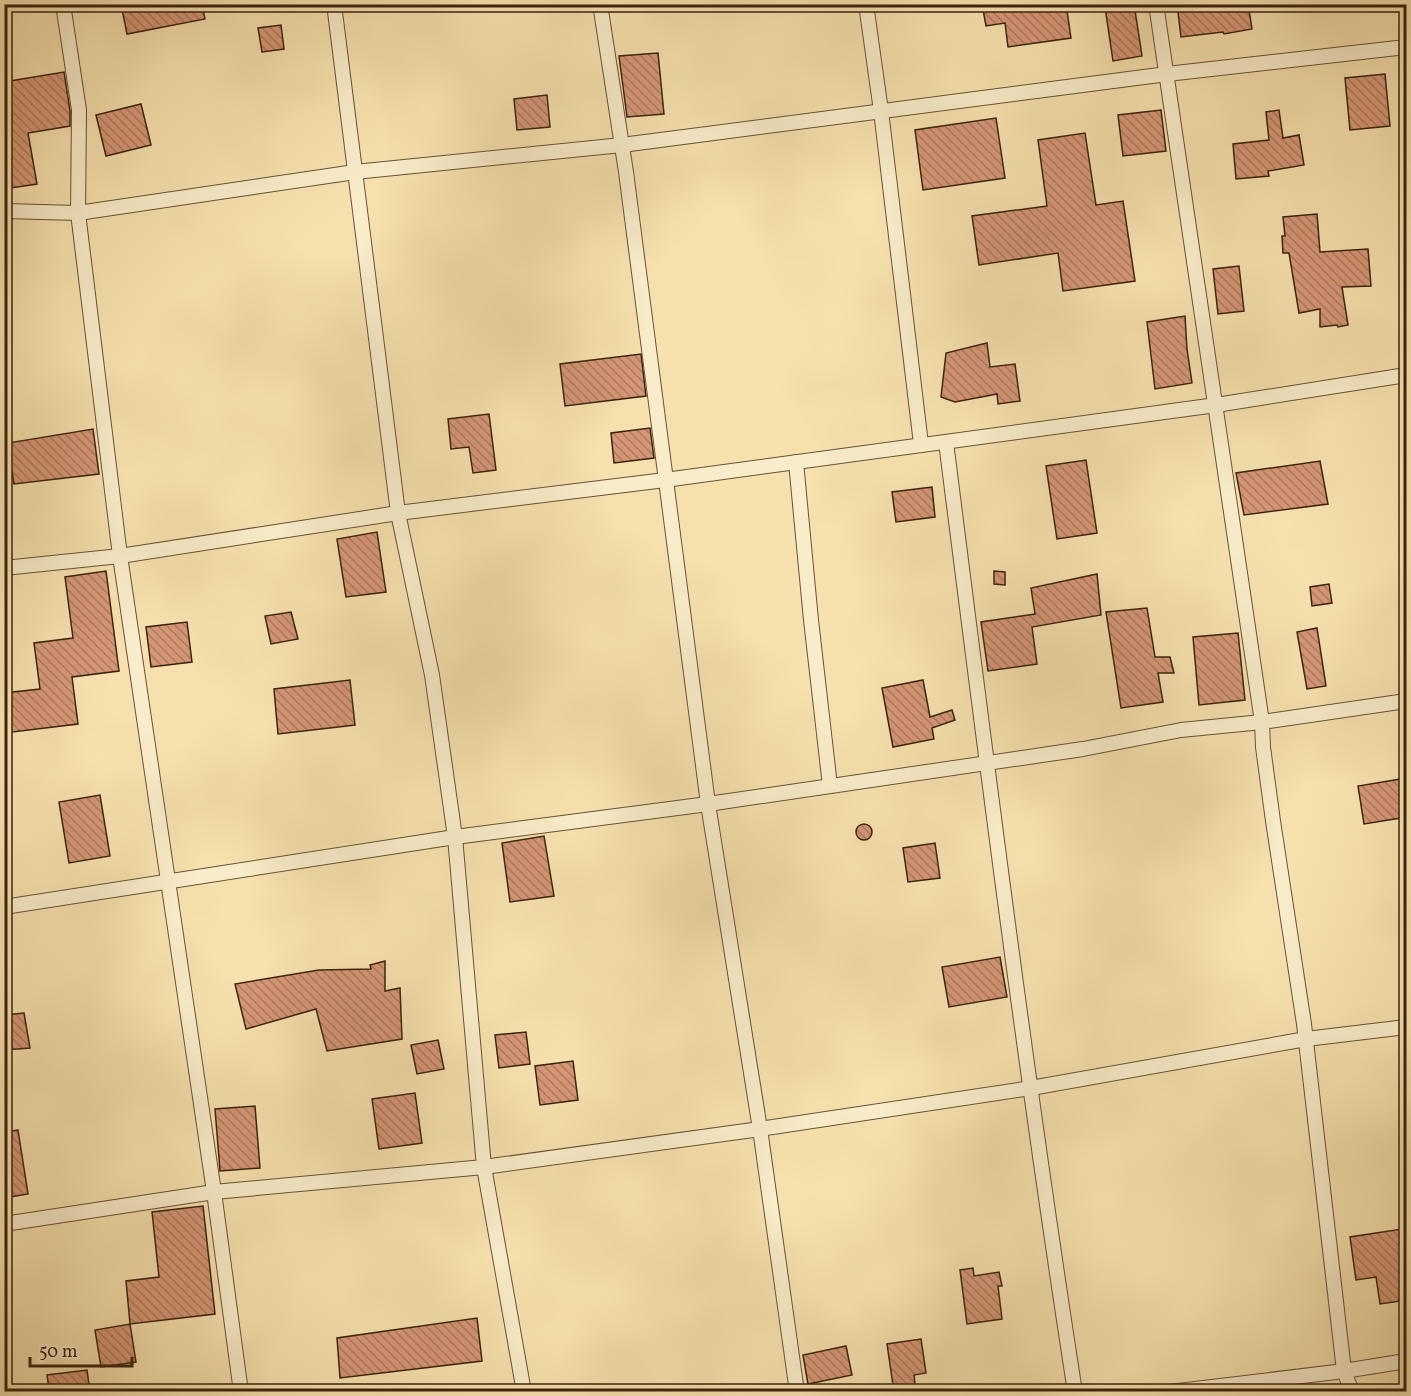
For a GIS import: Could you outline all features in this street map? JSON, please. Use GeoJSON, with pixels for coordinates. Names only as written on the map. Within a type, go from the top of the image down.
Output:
{"type":"FeatureCollection","features":[{"type":"Feature","properties":{"kind":"street"},"geometry":{"type":"LineString","coordinates":[[63,4],[79,110],[78,213],[120,556],[214,1192],[241,1392]]}},
{"type":"Feature","properties":{"kind":"street"},"geometry":{"type":"LineString","coordinates":[[334,4],[398,513],[432,675],[456,837],[484,1167],[524,1392]]}},
{"type":"Feature","properties":{"kind":"street"},"geometry":{"type":"LineString","coordinates":[[600,4],[622,145],[708,804],[760,1129],[797,1392]]}},
{"type":"Feature","properties":{"kind":"street"},"geometry":{"type":"LineString","coordinates":[[866,4],[921,444]]}},
{"type":"Feature","properties":{"kind":"street"},"geometry":{"type":"LineString","coordinates":[[1156,4],[1262,722],[1263,747],[1306,1040],[1344,1371],[1352,1392]]}},
{"type":"Feature","properties":{"kind":"street"},"geometry":{"type":"LineString","coordinates":[[4,211],[78,213],[355,172],[622,145],[1167,74],[1407,47]]}},
{"type":"Feature","properties":{"kind":"street"},"geometry":{"type":"LineString","coordinates":[[4,568],[120,556],[398,513],[946,442],[1216,405],[1407,375]]}},
{"type":"Feature","properties":{"kind":"street"},"geometry":{"type":"LineString","coordinates":[[946,442],[986,763],[1042,1175],[1075,1392]]}},
{"type":"Feature","properties":{"kind":"street"},"geometry":{"type":"LineString","coordinates":[[795,462],[830,786]]}},
{"type":"Feature","properties":{"kind":"street"},"geometry":{"type":"LineString","coordinates":[[4,907],[167,884],[456,837],[708,804],[1083,749],[1181,730],[1262,722],[1407,701]]}},
{"type":"Feature","properties":{"kind":"street"},"geometry":{"type":"LineString","coordinates":[[4,1224],[214,1192],[484,1167],[760,1129],[1031,1088],[1306,1040],[1407,1028]]}},
{"type":"Feature","properties":{"kind":"street"},"geometry":{"type":"LineString","coordinates":[[1170,1392],[1407,1361]]}},
{"type":"Feature","properties":{"kind":"building"},"geometry":{"type":"Polygon","coordinates":[[[121,4],[202,4],[205,19],[127,34],[121,4]]]}},
{"type":"Feature","properties":{"kind":"building"},"geometry":{"type":"Polygon","coordinates":[[[982,4],[1066,4],[1071,38],[1008,47],[1005,23],[986,26],[982,4]]]}},
{"type":"Feature","properties":{"kind":"building"},"geometry":{"type":"Polygon","coordinates":[[[1134,4],[1142,56],[1113,61],[1105,7],[1134,4]]]}},
{"type":"Feature","properties":{"kind":"building"},"geometry":{"type":"Polygon","coordinates":[[[1177,4],[1248,4],[1252,29],[1224,34],[1223,32],[1181,37],[1177,4]]]}},
{"type":"Feature","properties":{"kind":"building"},"geometry":{"type":"Polygon","coordinates":[[[281,25],[284,49],[262,52],[258,28],[281,25]]]}},
{"type":"Feature","properties":{"kind":"building"},"geometry":{"type":"Polygon","coordinates":[[[658,53],[664,114],[627,117],[619,56],[658,53]]]}},
{"type":"Feature","properties":{"kind":"building"},"geometry":{"type":"Polygon","coordinates":[[[64,72],[70,126],[28,133],[37,184],[4,189],[4,82],[64,72]]]}},
{"type":"Feature","properties":{"kind":"building"},"geometry":{"type":"Polygon","coordinates":[[[1385,74],[1390,126],[1350,130],[1345,78],[1385,74]]]}},
{"type":"Feature","properties":{"kind":"building"},"geometry":{"type":"Polygon","coordinates":[[[547,95],[550,127],[517,130],[514,99],[547,95]]]}},
{"type":"Feature","properties":{"kind":"building"},"geometry":{"type":"Polygon","coordinates":[[[141,104],[151,145],[106,156],[96,115],[141,104]]]}},
{"type":"Feature","properties":{"kind":"building"},"geometry":{"type":"Polygon","coordinates":[[[1161,110],[1166,151],[1123,156],[1118,115],[1161,110]]]}},
{"type":"Feature","properties":{"kind":"building"},"geometry":{"type":"Polygon","coordinates":[[[1279,110],[1283,138],[1299,135],[1304,165],[1268,171],[1269,176],[1236,179],[1233,144],[1269,140],[1266,112],[1279,110]]]}},
{"type":"Feature","properties":{"kind":"building"},"geometry":{"type":"Polygon","coordinates":[[[996,118],[1005,178],[923,190],[915,130],[996,118]]]}},
{"type":"Feature","properties":{"kind":"building"},"geometry":{"type":"Polygon","coordinates":[[[1085,133],[1096,205],[1123,201],[1135,281],[1063,291],[1058,253],[979,265],[972,216],[1047,206],[1038,140],[1085,133]]]}},
{"type":"Feature","properties":{"kind":"building"},"geometry":{"type":"Polygon","coordinates":[[[1317,214],[1320,252],[1368,249],[1371,286],[1342,287],[1348,325],[1320,327],[1320,309],[1299,313],[1289,253],[1283,253],[1282,236],[1285,236],[1283,217],[1317,214]]]}},
{"type":"Feature","properties":{"kind":"building"},"geometry":{"type":"Polygon","coordinates":[[[1239,266],[1244,311],[1218,314],[1213,269],[1239,266]]]}},
{"type":"Feature","properties":{"kind":"building"},"geometry":{"type":"Polygon","coordinates":[[[1185,316],[1192,383],[1155,389],[1147,322],[1185,316]]]}},
{"type":"Feature","properties":{"kind":"building"},"geometry":{"type":"Polygon","coordinates":[[[987,343],[990,367],[1015,364],[1020,401],[998,404],[997,394],[955,402],[941,397],[946,353],[987,343]]]}},
{"type":"Feature","properties":{"kind":"building"},"geometry":{"type":"Polygon","coordinates":[[[641,354],[646,396],[565,406],[560,364],[641,354]]]}},
{"type":"Feature","properties":{"kind":"building"},"geometry":{"type":"Polygon","coordinates":[[[489,414],[496,470],[473,473],[469,447],[451,449],[448,419],[489,414]]]}},
{"type":"Feature","properties":{"kind":"building"},"geometry":{"type":"Polygon","coordinates":[[[650,428],[654,458],[614,463],[611,433],[650,428]]]}},
{"type":"Feature","properties":{"kind":"building"},"geometry":{"type":"Polygon","coordinates":[[[93,429],[99,474],[14,484],[8,443],[93,429]]]}},
{"type":"Feature","properties":{"kind":"building"},"geometry":{"type":"Polygon","coordinates":[[[1086,460],[1097,533],[1057,539],[1046,466],[1086,460]]]}},
{"type":"Feature","properties":{"kind":"building"},"geometry":{"type":"Polygon","coordinates":[[[1320,461],[1328,504],[1244,515],[1236,473],[1320,461]]]}},
{"type":"Feature","properties":{"kind":"building"},"geometry":{"type":"Polygon","coordinates":[[[932,487],[935,517],[896,522],[892,492],[932,487]]]}},
{"type":"Feature","properties":{"kind":"building"},"geometry":{"type":"Polygon","coordinates":[[[377,532],[386,592],[346,597],[337,539],[377,532]]]}},
{"type":"Feature","properties":{"kind":"building"},"geometry":{"type":"Polygon","coordinates":[[[106,571],[119,671],[72,677],[78,724],[4,733],[4,693],[40,689],[34,643],[73,638],[65,577],[106,571]]]}},
{"type":"Feature","properties":{"kind":"building"},"geometry":{"type":"Polygon","coordinates":[[[994,571],[1005,572],[1005,585],[994,584],[994,571]]]}},
{"type":"Feature","properties":{"kind":"building"},"geometry":{"type":"Polygon","coordinates":[[[1097,574],[1101,615],[1032,627],[1037,664],[988,671],[981,622],[1035,614],[1031,588],[1097,574]]]}},
{"type":"Feature","properties":{"kind":"building"},"geometry":{"type":"Polygon","coordinates":[[[1329,584],[1332,603],[1312,606],[1310,587],[1329,584]]]}},
{"type":"Feature","properties":{"kind":"building"},"geometry":{"type":"Polygon","coordinates":[[[1147,608],[1155,657],[1170,657],[1174,673],[1158,673],[1163,702],[1121,708],[1106,612],[1147,608]]]}},
{"type":"Feature","properties":{"kind":"building"},"geometry":{"type":"Polygon","coordinates":[[[291,612],[298,639],[271,644],[265,616],[291,612]]]}},
{"type":"Feature","properties":{"kind":"building"},"geometry":{"type":"Polygon","coordinates":[[[187,622],[192,662],[151,667],[146,627],[187,622]]]}},
{"type":"Feature","properties":{"kind":"building"},"geometry":{"type":"Polygon","coordinates":[[[1317,628],[1326,686],[1307,689],[1297,632],[1317,628]]]}},
{"type":"Feature","properties":{"kind":"building"},"geometry":{"type":"Polygon","coordinates":[[[1238,633],[1245,700],[1199,705],[1193,637],[1238,633]]]}},
{"type":"Feature","properties":{"kind":"building"},"geometry":{"type":"Polygon","coordinates":[[[350,680],[355,725],[278,734],[274,689],[350,680]]]}},
{"type":"Feature","properties":{"kind":"building"},"geometry":{"type":"Polygon","coordinates":[[[923,680],[930,717],[952,710],[955,720],[932,728],[934,739],[893,747],[882,688],[923,680]]]}},
{"type":"Feature","properties":{"kind":"building"},"geometry":{"type":"Polygon","coordinates":[[[1407,778],[1407,817],[1364,824],[1358,786],[1407,778]]]}},
{"type":"Feature","properties":{"kind":"building"},"geometry":{"type":"Polygon","coordinates":[[[100,795],[110,856],[69,863],[59,802],[100,795]]]}},
{"type":"Feature","properties":{"kind":"building"},"geometry":{"type":"Polygon","coordinates":[[[861,824],[867,824],[872,832],[870,838],[861,840],[856,835],[856,829],[861,824]]]}},
{"type":"Feature","properties":{"kind":"building"},"geometry":{"type":"Polygon","coordinates":[[[544,836],[554,896],[510,902],[502,843],[544,836]]]}},
{"type":"Feature","properties":{"kind":"building"},"geometry":{"type":"Polygon","coordinates":[[[935,843],[940,878],[908,882],[903,848],[935,843]]]}},
{"type":"Feature","properties":{"kind":"building"},"geometry":{"type":"Polygon","coordinates":[[[1000,957],[1007,997],[949,1007],[942,967],[1000,957]]]}},
{"type":"Feature","properties":{"kind":"building"},"geometry":{"type":"Polygon","coordinates":[[[385,961],[385,991],[400,988],[402,1039],[327,1051],[316,1009],[246,1029],[235,984],[319,970],[371,969],[370,965],[385,961]]]}},
{"type":"Feature","properties":{"kind":"building"},"geometry":{"type":"Polygon","coordinates":[[[24,1013],[30,1048],[4,1050],[4,1015],[24,1013]]]}},
{"type":"Feature","properties":{"kind":"building"},"geometry":{"type":"Polygon","coordinates":[[[526,1032],[530,1064],[499,1068],[495,1035],[526,1032]]]}},
{"type":"Feature","properties":{"kind":"building"},"geometry":{"type":"Polygon","coordinates":[[[438,1040],[444,1069],[417,1074],[411,1045],[438,1040]]]}},
{"type":"Feature","properties":{"kind":"building"},"geometry":{"type":"Polygon","coordinates":[[[573,1061],[578,1100],[540,1105],[535,1066],[573,1061]]]}},
{"type":"Feature","properties":{"kind":"building"},"geometry":{"type":"Polygon","coordinates":[[[415,1093],[422,1143],[379,1149],[372,1099],[415,1093]]]}},
{"type":"Feature","properties":{"kind":"building"},"geometry":{"type":"Polygon","coordinates":[[[255,1106],[260,1168],[220,1171],[215,1109],[255,1106]]]}},
{"type":"Feature","properties":{"kind":"building"},"geometry":{"type":"Polygon","coordinates":[[[18,1130],[28,1194],[4,1198],[4,1132],[18,1130]]]}},
{"type":"Feature","properties":{"kind":"building"},"geometry":{"type":"Polygon","coordinates":[[[203,1206],[215,1314],[130,1324],[126,1281],[159,1277],[152,1212],[203,1206]]]}},
{"type":"Feature","properties":{"kind":"building"},"geometry":{"type":"Polygon","coordinates":[[[1402,1229],[1407,1260],[1407,1300],[1380,1304],[1376,1277],[1356,1280],[1350,1237],[1402,1229]]]}},
{"type":"Feature","properties":{"kind":"building"},"geometry":{"type":"Polygon","coordinates":[[[973,1268],[974,1276],[999,1272],[1002,1286],[998,1286],[1002,1319],[967,1324],[960,1270],[973,1268]]]}},
{"type":"Feature","properties":{"kind":"building"},"geometry":{"type":"Polygon","coordinates":[[[477,1318],[482,1361],[340,1378],[337,1338],[477,1318]]]}},
{"type":"Feature","properties":{"kind":"building"},"geometry":{"type":"Polygon","coordinates":[[[130,1324],[136,1362],[101,1367],[95,1330],[130,1324]]]}},
{"type":"Feature","properties":{"kind":"building"},"geometry":{"type":"Polygon","coordinates":[[[921,1339],[926,1373],[914,1375],[916,1392],[894,1392],[887,1344],[921,1339]]]}},
{"type":"Feature","properties":{"kind":"building"},"geometry":{"type":"Polygon","coordinates":[[[846,1346],[852,1375],[808,1384],[803,1355],[846,1346]]]}},
{"type":"Feature","properties":{"kind":"building"},"geometry":{"type":"Polygon","coordinates":[[[87,1370],[90,1392],[55,1392],[55,1389],[49,1389],[47,1375],[87,1370]]]}}]}
